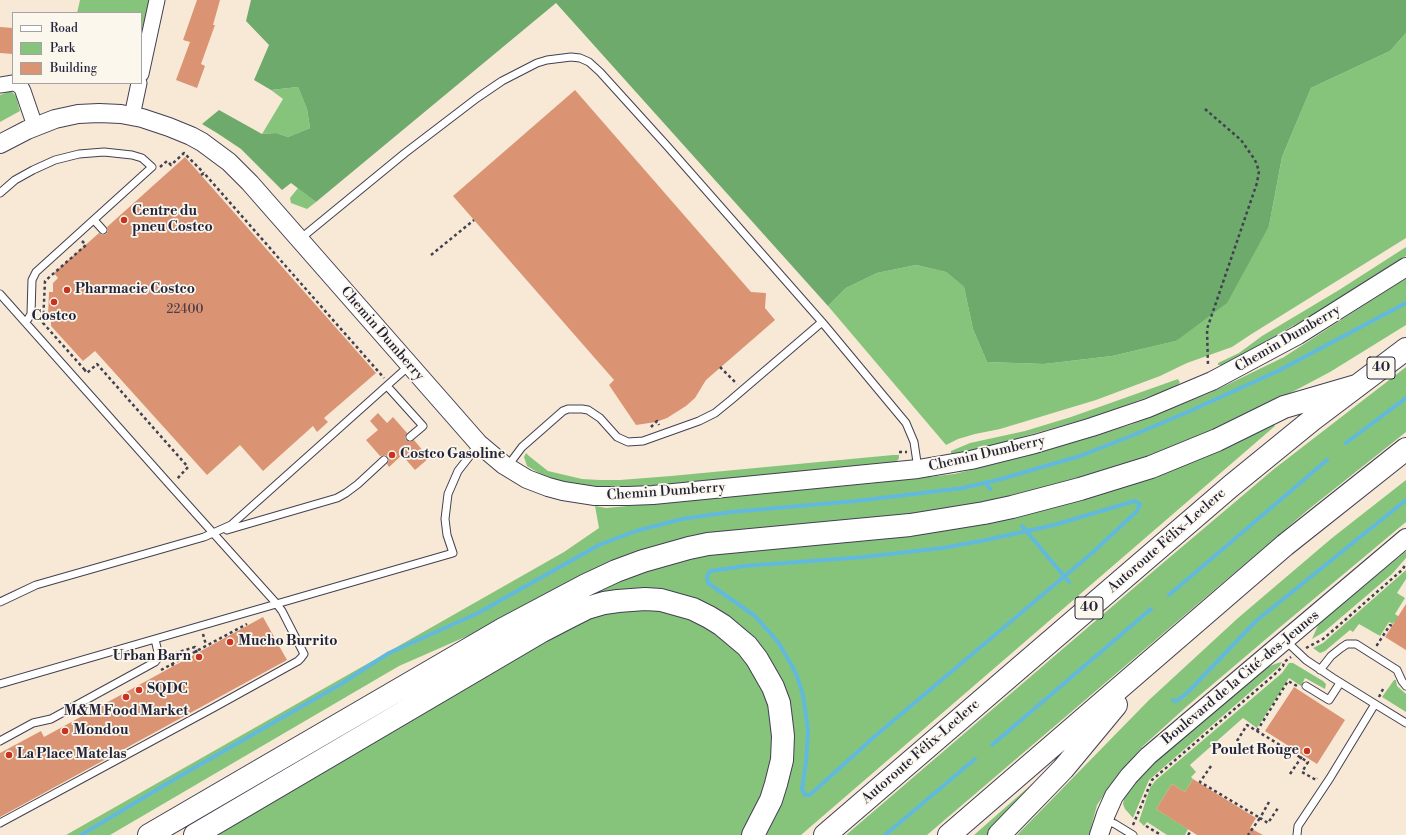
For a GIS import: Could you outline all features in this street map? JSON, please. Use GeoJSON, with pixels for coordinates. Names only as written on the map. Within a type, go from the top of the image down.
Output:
{"type":"FeatureCollection","features":[{"type":"Feature","properties":{"kind":"highway","name":"Autoroute Félix-Leclerc"},"geometry":{"type":"LineString","coordinates":[[826,835],[1210,504],[1287,440],[1406,349]]}},
{"type":"Feature","properties":{"kind":"highway"},"geometry":{"type":"LineString","coordinates":[[149,835],[503,628],[616,571],[674,551],[708,544],[910,525],[984,513],[1032,502],[1119,478],[1151,467],[1217,440],[1284,407],[1356,386]]}},
{"type":"Feature","properties":{"kind":"highway"},"geometry":{"type":"LineString","coordinates":[[949,835],[1285,545],[1406,449]]}},
{"type":"Feature","properties":{"kind":"highway"},"geometry":{"type":"LineString","coordinates":[[195,835],[542,631],[587,608],[604,603],[645,599],[661,600],[693,609],[722,625],[742,642],[757,659],[773,687],[779,703],[781,719],[783,736],[782,760],[771,800],[753,835]]}},
{"type":"Feature","properties":{"kind":"highway"},"geometry":{"type":"LineString","coordinates":[[999,835],[1063,770],[1154,659]]}},
{"type":"Feature","properties":{"kind":"street"},"geometry":{"type":"LineString","coordinates":[[142,69],[157,0]]}},
{"type":"Feature","properties":{"kind":"street"},"geometry":{"type":"LineString","coordinates":[[0,85],[12,83]]}},
{"type":"Feature","properties":{"kind":"street"},"geometry":{"type":"LineString","coordinates":[[16,84],[21,87],[23,91],[35,126]]}},
{"type":"Feature","properties":{"kind":"street"},"geometry":{"type":"LineString","coordinates":[[132,116],[139,84]]}},
{"type":"Feature","properties":{"kind":"street","name":"Chemin Dumberry"},"geometry":{"type":"LineString","coordinates":[[0,144],[35,126],[55,119],[84,114],[110,113],[132,116],[181,132],[202,142],[219,154],[250,182],[479,444],[507,467],[527,479],[548,487],[580,494],[612,496],[653,495],[918,469],[947,465],[999,454],[1071,434],[1148,408],[1212,381],[1298,335],[1406,268]]}},
{"type":"Feature","properties":{"kind":"street","name":"Boulevard de la Cité-des-Jeunes"},"geometry":{"type":"LineString","coordinates":[[1101,827],[1114,796],[1138,766],[1406,539]]}},
{"type":"Feature","properties":{"kind":"lane"},"geometry":{"type":"LineString","coordinates":[[300,239],[405,153],[477,98],[502,81],[530,66],[547,60],[571,57],[580,58],[589,62],[600,72],[668,147],[822,322],[906,423],[914,442],[918,469]]}},
{"type":"Feature","properties":{"kind":"lane"},"geometry":{"type":"LineString","coordinates":[[0,193],[15,180],[33,170],[56,160],[79,154],[104,152],[132,155],[145,159],[152,167],[33,276],[31,314],[25,322]]}},
{"type":"Feature","properties":{"kind":"lane"},"geometry":{"type":"LineString","coordinates":[[94,220],[102,230]]}},
{"type":"Feature","properties":{"kind":"lane"},"geometry":{"type":"LineString","coordinates":[[0,294],[276,603],[304,654],[301,658],[214,708],[0,823]]}},
{"type":"Feature","properties":{"kind":"lane"},"geometry":{"type":"LineString","coordinates":[[507,467],[522,447],[563,411],[568,409],[582,408],[594,414],[600,418],[617,437],[628,442],[643,441],[699,421],[722,408],[822,322]]}},
{"type":"Feature","properties":{"kind":"lane"},"geometry":{"type":"LineString","coordinates":[[214,534],[239,519],[410,365]]}},
{"type":"Feature","properties":{"kind":"lane"},"geometry":{"type":"LineString","coordinates":[[387,386],[423,426],[410,437]]}},
{"type":"Feature","properties":{"kind":"lane"},"geometry":{"type":"LineString","coordinates":[[0,684],[453,553],[447,535],[445,519],[448,494],[458,471],[479,444]]}},
{"type":"Feature","properties":{"kind":"lane"},"geometry":{"type":"LineString","coordinates":[[0,602],[36,585],[327,502],[346,493],[384,460]]}},
{"type":"Feature","properties":{"kind":"lane"},"geometry":{"type":"LineString","coordinates":[[0,741],[33,723],[51,719],[155,662],[159,657],[154,639]]}},
{"type":"Feature","properties":{"kind":"lane"},"geometry":{"type":"LineString","coordinates":[[1286,640],[1302,656],[1320,670],[1406,723]]}},
{"type":"Feature","properties":{"kind":"lane"},"geometry":{"type":"LineString","coordinates":[[1320,670],[1331,656],[1347,644],[1352,643],[1356,644],[1397,670],[1406,671]]}},
{"type":"Feature","properties":{"kind":"lane"},"geometry":{"type":"LineString","coordinates":[[1397,670],[1406,686]]}},
{"type":"Feature","properties":{"kind":"lane"},"geometry":{"type":"LineString","coordinates":[[1303,687],[1329,700],[1340,683]]}},
{"type":"Feature","properties":{"kind":"lane"},"geometry":{"type":"LineString","coordinates":[[1297,835],[1298,826],[1330,778],[1375,704]]}},
{"type":"Feature","properties":{"kind":"lane"},"geometry":{"type":"LineString","coordinates":[[1101,827],[1116,824],[1132,835]]}},
{"type":"Feature","properties":{"kind":"path"},"geometry":{"type":"LineString","coordinates":[[1205,109],[1241,140],[1255,160],[1258,171],[1257,183],[1206,329],[1206,339],[1208,345],[1207,361],[1212,381]]}},
{"type":"Feature","properties":{"kind":"path"},"geometry":{"type":"LineString","coordinates":[[152,167],[161,166],[167,161],[171,165],[184,153],[381,375]]}},
{"type":"Feature","properties":{"kind":"path"},"geometry":{"type":"LineString","coordinates":[[431,254],[474,220]]}},
{"type":"Feature","properties":{"kind":"path"},"geometry":{"type":"LineString","coordinates":[[86,245],[45,281],[43,323],[87,373],[97,364],[188,468],[170,485]]}},
{"type":"Feature","properties":{"kind":"path"},"geometry":{"type":"LineString","coordinates":[[44,301],[49,302]]}},
{"type":"Feature","properties":{"kind":"path"},"geometry":{"type":"LineString","coordinates":[[720,368],[731,378]]}},
{"type":"Feature","properties":{"kind":"path"},"geometry":{"type":"LineString","coordinates":[[80,372],[84,369]]}},
{"type":"Feature","properties":{"kind":"path","name":"Boulevard de la Cité-des-Jeunes"},"geometry":{"type":"LineString","coordinates":[[1312,644],[1323,639],[1402,570],[1406,564]]}},
{"type":"Feature","properties":{"kind":"path"},"geometry":{"type":"LineString","coordinates":[[1383,649],[1377,645],[1390,625],[1392,626]]}},
{"type":"Feature","properties":{"kind":"path"},"geometry":{"type":"LineString","coordinates":[[173,666],[169,655],[195,647],[197,653]]}},
{"type":"Feature","properties":{"kind":"path","name":"Boulevard de la Cité-des-Jeunes"},"geometry":{"type":"LineString","coordinates":[[1134,821],[1152,780],[1274,675],[1283,666],[1284,662]]}},
{"type":"Feature","properties":{"kind":"path"},"geometry":{"type":"LineString","coordinates":[[1257,731],[1288,681],[1303,687]]}},
{"type":"Feature","properties":{"kind":"path"},"geometry":{"type":"LineString","coordinates":[[1237,741],[1247,725],[1302,756],[1308,762],[1302,772],[1316,780]]}},
{"type":"Feature","properties":{"kind":"path"},"geometry":{"type":"LineString","coordinates":[[1290,774],[1302,756]]}},
{"type":"Feature","properties":{"kind":"path"},"geometry":{"type":"LineString","coordinates":[[1211,766],[1200,782],[1268,823],[1278,808]]}},
{"type":"Feature","properties":{"kind":"path"},"geometry":{"type":"LineString","coordinates":[[1248,835],[1269,802]]}},
{"type":"Feature","properties":{"kind":"path"},"geometry":{"type":"LineString","coordinates":[[1146,826],[1161,835]]}},
{"type":"Feature","properties":{"kind":"path"},"geometry":{"type":"LineString","coordinates":[[1188,835],[1191,831]]}},
{"type":"Feature","properties":{"kind":"green space"},"geometry":{"type":"Polygon","coordinates":[[[80,0],[149,0],[142,34],[142,12],[77,12],[80,0]]]}},
{"type":"Feature","properties":{"kind":"green space"},"geometry":{"type":"Polygon","coordinates":[[[251,0],[1406,0],[1406,33],[1390,51],[1311,88],[1282,157],[1269,226],[1227,303],[1176,341],[1112,356],[1044,364],[987,362],[973,329],[964,287],[946,272],[916,265],[877,273],[846,288],[828,306],[556,3],[316,202],[291,183],[282,190],[241,149],[202,124],[219,110],[262,134],[276,133],[288,137],[310,128],[307,109],[298,87],[271,90],[254,80],[269,45],[246,21],[251,0]]]}},
{"type":"Feature","properties":{"kind":"green space"},"geometry":{"type":"Polygon","coordinates":[[[1406,33],[1406,238],[1232,347],[1187,363],[1160,376],[1096,400],[1000,429],[958,439],[946,445],[828,306],[846,288],[877,273],[916,265],[946,272],[964,287],[973,329],[987,362],[1044,364],[1112,356],[1176,341],[1269,226],[1282,157],[1311,88],[1390,51],[1406,33]]]}},
{"type":"Feature","properties":{"kind":"green space"},"geometry":{"type":"Polygon","coordinates":[[[298,87],[307,109],[310,128],[288,137],[276,133],[262,134],[283,99],[271,90],[298,87]]]}},
{"type":"Feature","properties":{"kind":"green space"},"geometry":{"type":"Polygon","coordinates":[[[12,92],[16,96],[20,111],[0,122],[0,95],[12,92]]]}},
{"type":"Feature","properties":{"kind":"green space"},"geometry":{"type":"Polygon","coordinates":[[[298,188],[316,202],[307,209],[291,203],[290,198],[298,188]]]}},
{"type":"Feature","properties":{"kind":"green space"},"geometry":{"type":"Polygon","coordinates":[[[1406,247],[1406,256],[1333,303],[1223,365],[1218,365],[1218,363],[1239,353],[1262,336],[1339,290],[1406,247]]]}},
{"type":"Feature","properties":{"kind":"green space"},"geometry":{"type":"Polygon","coordinates":[[[1406,278],[1406,325],[1330,372],[1264,407],[1214,430],[1151,456],[1047,488],[955,510],[724,533],[506,617],[472,634],[399,666],[110,835],[66,835],[564,552],[599,528],[595,506],[606,508],[875,483],[954,474],[1024,457],[1130,425],[1210,393],[1284,357],[1406,278]]]}},
{"type":"Feature","properties":{"kind":"green space"},"geometry":{"type":"Polygon","coordinates":[[[1406,367],[1406,432],[1309,509],[927,835],[846,835],[1274,469],[1406,367]]]}},
{"type":"Feature","properties":{"kind":"green space"},"geometry":{"type":"Polygon","coordinates":[[[1178,379],[1180,383],[1173,388],[1096,416],[976,450],[953,454],[951,453],[951,451],[970,443],[1025,431],[1071,417],[1178,379]]]}},
{"type":"Feature","properties":{"kind":"green space"},"geometry":{"type":"Polygon","coordinates":[[[1271,422],[1275,426],[801,835],[762,835],[768,824],[780,680],[666,592],[499,639],[603,586],[692,555],[884,537],[1271,422]]]}},
{"type":"Feature","properties":{"kind":"green space"},"geometry":{"type":"Polygon","coordinates":[[[526,453],[548,471],[582,479],[600,480],[671,476],[893,455],[899,455],[899,458],[895,462],[887,463],[647,486],[619,487],[573,485],[544,476],[527,466],[524,457],[526,453]]]}},
{"type":"Feature","properties":{"kind":"green space"},"geometry":{"type":"Polygon","coordinates":[[[1406,480],[1406,522],[1186,707],[1143,746],[1115,779],[1097,805],[1089,835],[1017,835],[1149,700],[1238,618],[1332,538],[1406,480]]]}},
{"type":"Feature","properties":{"kind":"green space"},"geometry":{"type":"Polygon","coordinates":[[[1405,552],[1406,558],[1392,574],[1324,632],[1312,639],[1319,623],[1405,552]]]}},
{"type":"Feature","properties":{"kind":"green space"},"geometry":{"type":"Polygon","coordinates":[[[1406,570],[1406,579],[1397,593],[1405,598],[1395,614],[1401,618],[1397,624],[1394,622],[1393,624],[1389,622],[1380,636],[1359,624],[1353,632],[1350,630],[1325,651],[1320,653],[1313,648],[1323,643],[1406,570]]]}},
{"type":"Feature","properties":{"kind":"green space"},"geometry":{"type":"Polygon","coordinates":[[[670,609],[718,631],[755,670],[771,712],[774,737],[772,766],[766,790],[743,835],[214,835],[554,635],[604,610],[670,609]]]}},
{"type":"Feature","properties":{"kind":"green space"},"geometry":{"type":"Polygon","coordinates":[[[1282,662],[1279,667],[1149,780],[1133,818],[1125,809],[1123,804],[1124,798],[1149,767],[1267,667],[1282,662]]]}},
{"type":"Feature","properties":{"kind":"green space"},"geometry":{"type":"Polygon","coordinates":[[[1289,663],[1293,663],[1323,681],[1326,684],[1325,689],[1305,678],[1301,686],[1289,678],[1257,728],[1243,718],[1190,765],[1196,772],[1191,777],[1193,779],[1185,792],[1172,784],[1156,809],[1188,829],[1185,835],[1167,835],[1147,822],[1144,826],[1139,821],[1150,788],[1155,781],[1282,673],[1289,663]]]}},
{"type":"Feature","properties":{"kind":"green space"},"geometry":{"type":"Polygon","coordinates":[[[1394,680],[1396,680],[1397,686],[1406,694],[1406,712],[1382,697],[1394,680]]]}},
{"type":"Feature","properties":{"kind":"green space"},"geometry":{"type":"Polygon","coordinates":[[[1040,777],[990,835],[974,835],[1040,777]]]}},
{"type":"Feature","properties":{"kind":"building"},"geometry":{"type":"Polygon","coordinates":[[[197,0],[220,0],[213,25],[215,25],[201,64],[205,66],[197,88],[176,80],[190,42],[183,40],[197,0]]]}},
{"type":"Feature","properties":{"kind":"building"},"geometry":{"type":"Polygon","coordinates":[[[0,27],[12,28],[12,54],[0,53],[0,27]]]}},
{"type":"Feature","properties":{"kind":"building"},"geometry":{"type":"Polygon","coordinates":[[[575,90],[751,292],[766,293],[765,308],[775,320],[706,380],[695,398],[686,406],[667,418],[656,422],[636,425],[609,385],[614,380],[453,196],[575,90]]]}},
{"type":"Feature","properties":{"kind":"building"},"geometry":{"type":"Polygon","coordinates":[[[185,157],[376,373],[324,418],[328,422],[317,432],[313,426],[263,471],[240,445],[207,475],[95,351],[83,361],[51,326],[51,318],[48,318],[49,292],[53,292],[53,283],[58,278],[54,273],[99,233],[102,235],[106,234],[108,231],[107,227],[185,157]]]}},
{"type":"Feature","properties":{"kind":"building"},"geometry":{"type":"Polygon","coordinates":[[[378,413],[387,423],[393,417],[407,433],[405,438],[406,440],[410,442],[414,440],[429,458],[415,470],[402,455],[389,467],[387,464],[389,461],[388,457],[385,455],[380,456],[366,440],[378,430],[370,421],[378,413]]]}},
{"type":"Feature","properties":{"kind":"building"},"geometry":{"type":"Polygon","coordinates":[[[1406,604],[1406,650],[1385,637],[1406,604]]]}},
{"type":"Feature","properties":{"kind":"building"},"geometry":{"type":"Polygon","coordinates":[[[263,617],[287,660],[0,817],[0,753],[41,731],[44,737],[263,617]]]}},
{"type":"Feature","properties":{"kind":"building"},"geometry":{"type":"Polygon","coordinates":[[[1294,687],[1345,720],[1317,764],[1265,731],[1294,687]]]}},
{"type":"Feature","properties":{"kind":"building"},"geometry":{"type":"Polygon","coordinates":[[[1193,779],[1256,818],[1250,828],[1263,835],[1197,835],[1156,809],[1172,784],[1185,792],[1193,779]]]}},
{"type":"Feature","properties":{"kind":"waterway"},"geometry":{"type":"LineString","coordinates":[[81,835],[180,776],[341,684],[389,653],[478,613],[599,545],[636,531],[682,519],[731,512],[856,501],[963,488],[1001,479],[1080,456],[1190,411],[1278,371],[1406,303]]}},
{"type":"Feature","properties":{"kind":"waterway"},"geometry":{"type":"LineString","coordinates":[[1346,443],[1406,398]]}},
{"type":"Feature","properties":{"kind":"waterway"},"geometry":{"type":"LineString","coordinates":[[1169,595],[1327,460]]}},
{"type":"Feature","properties":{"kind":"waterway"},"geometry":{"type":"LineString","coordinates":[[986,483],[990,489]]}},
{"type":"Feature","properties":{"kind":"waterway"},"geometry":{"type":"LineString","coordinates":[[1173,700],[1177,701],[1189,691],[1256,621],[1406,500]]}},
{"type":"Feature","properties":{"kind":"waterway"},"geometry":{"type":"LineString","coordinates":[[1135,501],[1140,504],[1137,511],[1092,553],[874,737],[812,793],[805,795],[802,789],[806,762],[808,730],[803,695],[797,676],[778,642],[755,616],[708,583],[707,576],[710,571],[745,566],[864,557],[942,548],[1054,525],[1135,501]]}},
{"type":"Feature","properties":{"kind":"waterway"},"geometry":{"type":"LineString","coordinates":[[1022,526],[1069,582]]}},
{"type":"Feature","properties":{"kind":"waterway"},"geometry":{"type":"LineString","coordinates":[[992,745],[1151,609]]}},
{"type":"Feature","properties":{"kind":"waterway"},"geometry":{"type":"LineString","coordinates":[[885,835],[975,759]]}},
{"type":"Feature","properties":{"kind":"place","name":"Centre du pneu Costco"},"geometry":{"type":"Point","coordinates":[124,220]}},
{"type":"Feature","properties":{"kind":"place","name":"Pharmacie Costco"},"geometry":{"type":"Point","coordinates":[67,290]}},
{"type":"Feature","properties":{"kind":"place","name":"Costco"},"geometry":{"type":"Point","coordinates":[54,302]}},
{"type":"Feature","properties":{"kind":"place","name":"Costco Gasoline"},"geometry":{"type":"Point","coordinates":[392,455]}},
{"type":"Feature","properties":{"kind":"place","name":"Mucho Burrito"},"geometry":{"type":"Point","coordinates":[230,642]}},
{"type":"Feature","properties":{"kind":"place","name":"Urban Barn"},"geometry":{"type":"Point","coordinates":[199,657]}},
{"type":"Feature","properties":{"kind":"place","name":"SQDC"},"geometry":{"type":"Point","coordinates":[139,690]}},
{"type":"Feature","properties":{"kind":"place","name":"M&M Food Market"},"geometry":{"type":"Point","coordinates":[126,697]}},
{"type":"Feature","properties":{"kind":"place","name":"Mondou"},"geometry":{"type":"Point","coordinates":[65,731]}},
{"type":"Feature","properties":{"kind":"place","name":"Poulet Rouge"},"geometry":{"type":"Point","coordinates":[1307,751]}},
{"type":"Feature","properties":{"kind":"place","name":"La Place Matelas"},"geometry":{"type":"Point","coordinates":[9,755]}}]}
